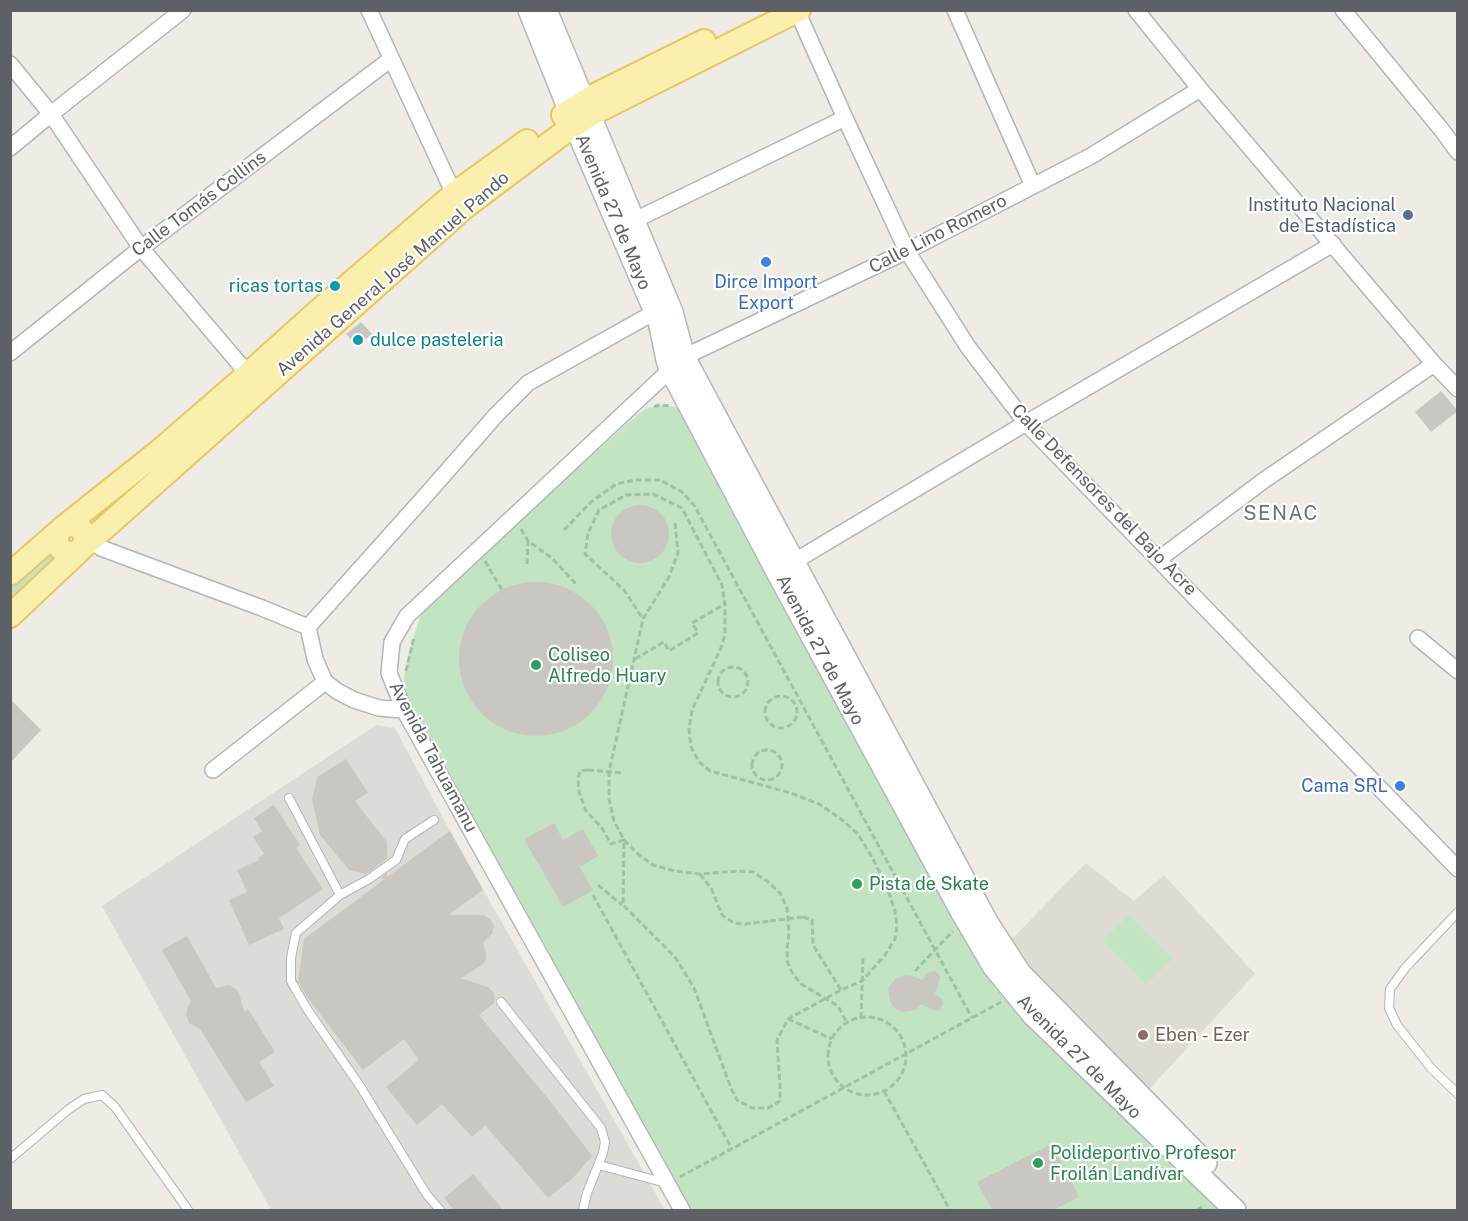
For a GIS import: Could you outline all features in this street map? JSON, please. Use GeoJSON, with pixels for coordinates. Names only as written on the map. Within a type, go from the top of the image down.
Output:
{"type":"FeatureCollection","features":[{"type":"Feature","properties":{"kind":"main road","name":"Avenida General José Manuel Pando"},"geometry":{"type":"LineString","coordinates":[[10,574],[158,452],[454,194],[580,113],[766,10]]}},
{"type":"Feature","properties":{"kind":"main road","name":"Avenida General José Manuel Pando"},"geometry":{"type":"LineString","coordinates":[[10,616],[84,546],[465,207],[580,113],[798,11]]}},
{"type":"Feature","properties":{"kind":"main road","name":"Avenida 27 de Mayo"},"geometry":{"type":"LineString","coordinates":[[544,14],[659,321],[667,360],[677,363]]}},
{"type":"Feature","properties":{"kind":"main road","name":"Avenida 27 de Mayo"},"geometry":{"type":"LineString","coordinates":[[580,113],[635,220],[672,312],[677,363],[785,567],[962,913],[993,966],[1033,1015],[1235,1210]]}},
{"type":"Feature","properties":{"kind":"main road"},"geometry":{"type":"LineString","coordinates":[[62,529],[75,525],[82,531],[85,539],[84,546]]}},
{"type":"Feature","properties":{"kind":"main road","name":"Avenida 27 de Mayo"},"geometry":{"type":"LineString","coordinates":[[785,567],[987,922],[1020,974],[1253,1210]]}},
{"type":"Feature","properties":{"kind":"street"},"geometry":{"type":"LineString","coordinates":[[10,148],[183,10]]}},
{"type":"Feature","properties":{"kind":"street"},"geometry":{"type":"LineString","coordinates":[[369,10],[454,194]]}},
{"type":"Feature","properties":{"kind":"street"},"geometry":{"type":"LineString","coordinates":[[956,10],[1034,186]]}},
{"type":"Feature","properties":{"kind":"street"},"geometry":{"type":"LineString","coordinates":[[1136,10],[1200,89],[1434,364],[1458,389]]}},
{"type":"Feature","properties":{"kind":"street"},"geometry":{"type":"LineString","coordinates":[[1343,10],[1458,153]]}},
{"type":"Feature","properties":{"kind":"street","name":"Calle Defensores del Bajo Acre"},"geometry":{"type":"LineString","coordinates":[[798,11],[907,251],[968,348],[1026,423],[1458,869]]}},
{"type":"Feature","properties":{"kind":"street","name":"Calle Tomás Collins"},"geometry":{"type":"LineString","coordinates":[[10,353],[141,248],[391,59]]}},
{"type":"Feature","properties":{"kind":"street"},"geometry":{"type":"LineString","coordinates":[[10,64],[51,114],[141,248],[248,374]]}},
{"type":"Feature","properties":{"kind":"street","name":"Calle Lino Romero"},"geometry":{"type":"LineString","coordinates":[[677,363],[907,251],[1034,186],[1091,156],[1200,89]]}},
{"type":"Feature","properties":{"kind":"street"},"geometry":{"type":"LineString","coordinates":[[635,220],[845,118]]}},
{"type":"Feature","properties":{"kind":"street"},"geometry":{"type":"LineString","coordinates":[[785,567],[1333,244]]}},
{"type":"Feature","properties":{"kind":"street"},"geometry":{"type":"LineString","coordinates":[[308,627],[497,414],[528,383],[655,312]]}},
{"type":"Feature","properties":{"kind":"street","name":"Avenida Tahuamanu"},"geometry":{"type":"LineString","coordinates":[[677,363],[407,616],[392,642],[389,673],[404,710],[682,1210]]}},
{"type":"Feature","properties":{"kind":"street"},"geometry":{"type":"LineString","coordinates":[[1159,559],[1263,481],[1434,364]]}},
{"type":"Feature","properties":{"kind":"street"},"geometry":{"type":"LineString","coordinates":[[84,546],[101,548],[308,627]]}},
{"type":"Feature","properties":{"kind":"street"},"geometry":{"type":"LineString","coordinates":[[308,627],[315,659],[325,681],[354,700],[379,708],[404,710]]}},
{"type":"Feature","properties":{"kind":"street"},"geometry":{"type":"LineString","coordinates":[[1418,638],[1458,671]]}},
{"type":"Feature","properties":{"kind":"street"},"geometry":{"type":"LineString","coordinates":[[213,770],[325,681]]}},
{"type":"Feature","properties":{"kind":"lane"},"geometry":{"type":"LineString","coordinates":[[289,798],[340,895]]}},
{"type":"Feature","properties":{"kind":"lane"},"geometry":{"type":"LineString","coordinates":[[434,820],[405,839],[396,860],[369,879],[340,895],[296,933],[291,958],[291,981],[307,1010],[360,1086],[427,1195],[440,1210]]}},
{"type":"Feature","properties":{"kind":"lane"},"geometry":{"type":"LineString","coordinates":[[1458,912],[1406,967],[1390,989],[1389,1008],[1397,1025],[1431,1068],[1458,1094]]}},
{"type":"Feature","properties":{"kind":"lane"},"geometry":{"type":"LineString","coordinates":[[501,1002],[601,1128],[605,1142],[583,1210]]}},
{"type":"Feature","properties":{"kind":"lane"},"geometry":{"type":"LineString","coordinates":[[10,1159],[69,1109],[84,1100],[102,1095],[115,1107],[188,1210]]}},
{"type":"Feature","properties":{"kind":"lane"},"geometry":{"type":"LineString","coordinates":[[599,1165],[668,1184]]}},
{"type":"Feature","properties":{"kind":"path"},"geometry":{"type":"LineString","coordinates":[[652,407],[670,405],[678,408]]}},
{"type":"Feature","properties":{"kind":"path"},"geometry":{"type":"LineString","coordinates":[[564,530],[591,502],[616,484],[635,480],[660,480],[682,492],[694,505],[972,1018]]}},
{"type":"Feature","properties":{"kind":"path"},"geometry":{"type":"LineString","coordinates":[[598,885],[623,905],[675,957],[694,988],[736,1100],[752,1108],[768,1108],[780,1101],[777,1040],[788,1019],[862,981],[885,955],[895,939],[897,926],[895,911],[887,887],[858,834],[842,819],[819,804],[791,793],[710,771],[699,762],[691,747],[689,729],[692,710],[721,648],[725,634],[725,604],[722,585],[682,508],[653,495],[626,495],[599,510],[588,533],[585,554],[624,590],[643,620]]}},
{"type":"Feature","properties":{"kind":"path"},"geometry":{"type":"LineString","coordinates":[[675,523],[678,553],[669,577],[643,620],[609,772],[609,799],[614,821],[624,840],[653,865],[700,874],[753,872],[767,881],[780,893],[787,908],[788,964],[793,974],[801,984],[838,1006],[847,1023]]}},
{"type":"Feature","properties":{"kind":"path"},"geometry":{"type":"LineString","coordinates":[[518,524],[528,541],[552,558],[576,584]]}},
{"type":"Feature","properties":{"kind":"path"},"geometry":{"type":"LineString","coordinates":[[527,564],[528,541]]}},
{"type":"Feature","properties":{"kind":"path"},"geometry":{"type":"LineString","coordinates":[[483,557],[502,590]]}},
{"type":"Feature","properties":{"kind":"path"},"geometry":{"type":"LineString","coordinates":[[635,659],[664,642],[669,651],[699,633],[692,623],[725,604]]}},
{"type":"Feature","properties":{"kind":"path"},"geometry":{"type":"LineString","coordinates":[[404,678],[415,631]]}},
{"type":"Feature","properties":{"kind":"path"},"geometry":{"type":"LineString","coordinates":[[732,666],[737,667],[748,676],[748,686],[742,694],[726,696],[719,689],[717,678],[723,670],[732,666]]}},
{"type":"Feature","properties":{"kind":"path"},"geometry":{"type":"LineString","coordinates":[[709,675],[717,678]]}},
{"type":"Feature","properties":{"kind":"path"},"geometry":{"type":"LineString","coordinates":[[780,696],[793,702],[796,706],[796,716],[790,724],[785,727],[776,727],[770,723],[765,709],[771,700],[780,696]]}},
{"type":"Feature","properties":{"kind":"path"},"geometry":{"type":"LineString","coordinates":[[793,702],[799,699]]}},
{"type":"Feature","properties":{"kind":"path"},"geometry":{"type":"LineString","coordinates":[[766,749],[776,752],[782,760],[780,774],[771,780],[761,779],[753,772],[754,757],[766,749]]}},
{"type":"Feature","properties":{"kind":"path"},"geometry":{"type":"LineString","coordinates":[[623,773],[580,771],[578,778],[579,792],[586,810],[602,828],[611,844],[624,840]]}},
{"type":"Feature","properties":{"kind":"path"},"geometry":{"type":"LineString","coordinates":[[758,784],[761,779]]}},
{"type":"Feature","properties":{"kind":"path"},"geometry":{"type":"LineString","coordinates":[[623,905],[624,840]]}},
{"type":"Feature","properties":{"kind":"path"},"geometry":{"type":"LineString","coordinates":[[700,874],[711,888],[722,915],[734,923],[746,924],[803,917],[812,920],[813,945],[841,990]]}},
{"type":"Feature","properties":{"kind":"path"},"geometry":{"type":"LineString","coordinates":[[593,895],[732,1149]]}},
{"type":"Feature","properties":{"kind":"path"},"geometry":{"type":"LineString","coordinates":[[915,971],[955,930]]}},
{"type":"Feature","properties":{"kind":"path"},"geometry":{"type":"LineString","coordinates":[[861,1018],[863,958]]}},
{"type":"Feature","properties":{"kind":"path"},"geometry":{"type":"LineString","coordinates":[[668,1184],[1015,994]]}},
{"type":"Feature","properties":{"kind":"path"},"geometry":{"type":"LineString","coordinates":[[861,1018],[882,1020],[899,1034],[904,1043],[906,1054],[902,1073],[896,1082],[884,1091],[869,1095],[858,1094],[844,1088],[832,1073],[828,1062],[828,1050],[836,1033],[847,1023],[861,1018]]}},
{"type":"Feature","properties":{"kind":"path"},"geometry":{"type":"LineString","coordinates":[[788,1019],[832,1039]]}},
{"type":"Feature","properties":{"kind":"path"},"geometry":{"type":"LineString","coordinates":[[884,1091],[950,1210]]}},
{"type":"Feature","properties":{"kind":"shaded area"},"geometry":{"type":"Polygon","coordinates":[[[376,725],[395,728],[450,831],[665,1210],[271,1210],[102,906],[376,725]]]}},
{"type":"Feature","properties":{"kind":"shaded area","name":"Eben - Ezer"},"geometry":{"type":"Polygon","coordinates":[[[1086,863],[1134,901],[1164,875],[1255,974],[1144,1095],[1007,944],[1086,863]]]}},
{"type":"Feature","properties":{"kind":"green space"},"geometry":{"type":"Polygon","coordinates":[[[659,405],[686,410],[961,923],[1231,1210],[692,1210],[406,695],[404,678],[409,652],[421,614],[517,522],[637,415],[645,409],[659,405]]]}},
{"type":"Feature","properties":{"kind":"green space"},"geometry":{"type":"Polygon","coordinates":[[[48,552],[57,559],[11,604],[11,584],[48,552]]]}},
{"type":"Feature","properties":{"kind":"green space"},"geometry":{"type":"Polygon","coordinates":[[[1129,914],[1173,958],[1146,985],[1102,941],[1129,914]]]}},
{"type":"Feature","properties":{"kind":"building","name":"dulce pasteleria"},"geometry":{"type":"Polygon","coordinates":[[[361,322],[372,334],[357,346],[346,334],[361,322]]]}},
{"type":"Feature","properties":{"kind":"building"},"geometry":{"type":"Polygon","coordinates":[[[1441,391],[1458,411],[1431,432],[1415,412],[1441,391]]]}},
{"type":"Feature","properties":{"kind":"building"},"geometry":{"type":"Polygon","coordinates":[[[640,505],[656,510],[664,518],[669,534],[664,550],[656,558],[640,563],[624,558],[616,550],[611,534],[616,518],[624,510],[640,505]]]}},
{"type":"Feature","properties":{"kind":"building","name":"Coliseo Alfredo Huary"},"geometry":{"type":"Polygon","coordinates":[[[536,582],[565,588],[579,595],[590,605],[600,616],[607,630],[613,659],[607,688],[600,702],[590,713],[579,723],[565,730],[536,736],[507,730],[493,723],[482,713],[472,702],[465,688],[459,659],[465,630],[472,616],[482,605],[493,595],[507,588],[536,582]]]}},
{"type":"Feature","properties":{"kind":"building"},"geometry":{"type":"Polygon","coordinates":[[[10,699],[41,730],[10,763],[10,699]]]}},
{"type":"Feature","properties":{"kind":"building"},"geometry":{"type":"Polygon","coordinates":[[[346,759],[368,793],[355,801],[387,842],[387,859],[366,874],[349,870],[320,835],[312,799],[317,777],[346,759]]]}},
{"type":"Feature","properties":{"kind":"building"},"geometry":{"type":"Polygon","coordinates":[[[274,805],[300,845],[296,848],[323,889],[279,918],[284,929],[249,945],[229,900],[247,892],[237,870],[259,860],[258,858],[264,854],[253,837],[262,831],[254,818],[274,805]]]}},
{"type":"Feature","properties":{"kind":"building"},"geometry":{"type":"Polygon","coordinates":[[[554,823],[563,840],[583,829],[598,856],[580,867],[593,890],[563,907],[524,839],[554,823]]]}},
{"type":"Feature","properties":{"kind":"building"},"geometry":{"type":"Polygon","coordinates":[[[450,831],[483,890],[448,915],[483,915],[490,919],[494,926],[492,934],[483,942],[485,962],[461,978],[488,987],[494,993],[493,1004],[479,1015],[592,1156],[572,1179],[548,1198],[485,1125],[472,1137],[442,1104],[417,1125],[386,1087],[419,1060],[404,1039],[363,1070],[307,997],[298,981],[304,939],[385,879],[381,878],[387,873],[387,877],[450,831]]]}},
{"type":"Feature","properties":{"kind":"building"},"geometry":{"type":"Polygon","coordinates":[[[187,936],[216,988],[229,985],[236,989],[244,1012],[248,1009],[275,1052],[259,1062],[274,1086],[246,1102],[200,1029],[189,1023],[186,1014],[191,1001],[162,950],[187,936]]]}},
{"type":"Feature","properties":{"kind":"building"},"geometry":{"type":"Polygon","coordinates":[[[934,971],[940,978],[935,994],[941,998],[943,1003],[940,1010],[935,1011],[921,1004],[917,1009],[904,1012],[893,1007],[888,989],[895,979],[906,975],[922,980],[927,973],[934,971]]]}},
{"type":"Feature","properties":{"kind":"building","name":"Polideportivo Profesor Froilán Landívar"},"geometry":{"type":"Polygon","coordinates":[[[1052,1144],[1079,1197],[1053,1210],[992,1210],[977,1182],[1052,1144]]]}},
{"type":"Feature","properties":{"kind":"building"},"geometry":{"type":"Polygon","coordinates":[[[473,1174],[503,1210],[454,1210],[444,1198],[473,1174]]]}},
{"type":"Feature","properties":{"kind":"place","name":"Instituto Nacional de Estadística"},"geometry":{"type":"Point","coordinates":[1408,215]}},
{"type":"Feature","properties":{"kind":"place","name":"Dirce Import Export"},"geometry":{"type":"Point","coordinates":[766,262]}},
{"type":"Feature","properties":{"kind":"place","name":"ricas tortas"},"geometry":{"type":"Point","coordinates":[335,286]}},
{"type":"Feature","properties":{"kind":"place","name":"dulce pasteleria"},"geometry":{"type":"Point","coordinates":[358,340]}},
{"type":"Feature","properties":{"kind":"place","name":"Coliseo Alfredo Huary"},"geometry":{"type":"Point","coordinates":[536,665]}},
{"type":"Feature","properties":{"kind":"place","name":"Cama SRL"},"geometry":{"type":"Point","coordinates":[1400,786]}},
{"type":"Feature","properties":{"kind":"place","name":"Pista de Skate"},"geometry":{"type":"Point","coordinates":[857,884]}},
{"type":"Feature","properties":{"kind":"place","name":"Eben - Ezer"},"geometry":{"type":"Point","coordinates":[1143,1035]}},
{"type":"Feature","properties":{"kind":"place","name":"Polideportivo Profesor Froilán Landívar"},"geometry":{"type":"Point","coordinates":[1038,1163]}},
{"type":"Feature","properties":{"kind":"district","name":"SENAC"},"geometry":{"type":"Point","coordinates":[1281,514]}}]}
